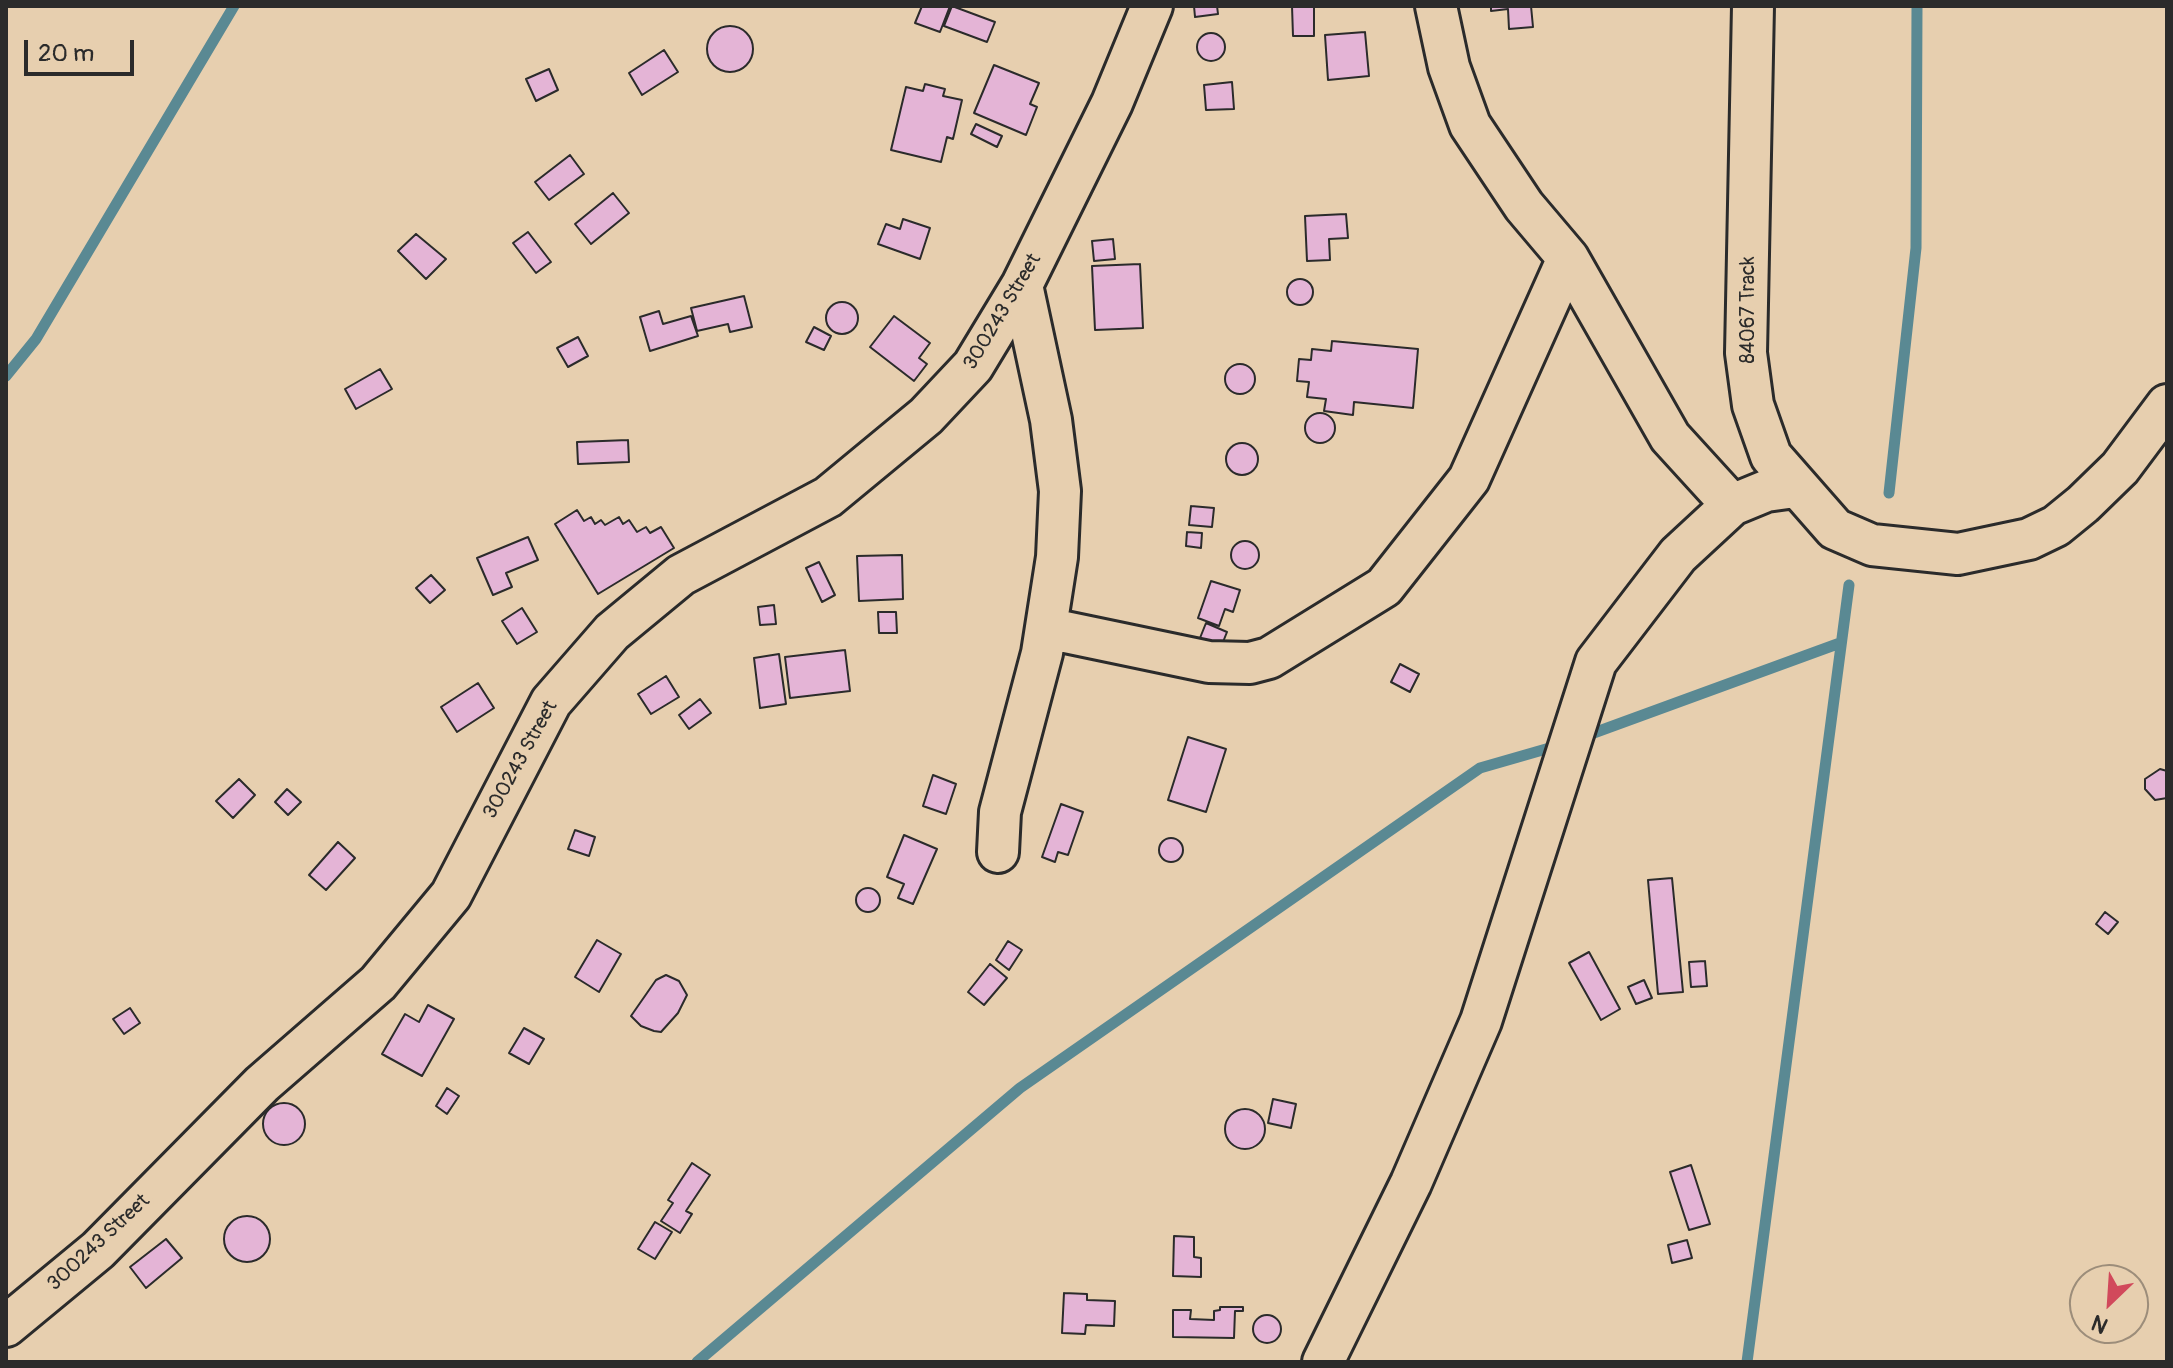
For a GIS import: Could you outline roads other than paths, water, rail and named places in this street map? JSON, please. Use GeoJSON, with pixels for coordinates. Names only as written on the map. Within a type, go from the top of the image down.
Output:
{"type":"FeatureCollection","features":[{"type":"Feature","properties":{"kind":"street","name":"300243 Street"},"geometry":{"type":"LineString","coordinates":[[6,1326],[98,1250],[262,1084],[378,983],[451,895],[551,702],[612,632],[681,575],[828,497],[926,416],[973,366],[1022,285],[1112,103],[1152,6]]}},
{"type":"Feature","properties":{"kind":"street"},"geometry":{"type":"LineString","coordinates":[[1436,6],[1449,67],[1470,125],[1524,206],[1568,258],[1670,437],[1732,505]]}},
{"type":"Feature","properties":{"kind":"street","name":"84067 Track"},"geometry":{"type":"LineString","coordinates":[[1753,6],[1746,353],[1753,405],[1771,456],[1835,529],[1872,545],[1958,554],[2029,539],[2056,526],[2083,504],[2120,468],[2167,405]]}},
{"type":"Feature","properties":{"kind":"street"},"geometry":{"type":"LineString","coordinates":[[1046,628],[1209,662],[1250,663],[1269,658],[1384,587],[1469,479],[1568,258]]}},
{"type":"Feature","properties":{"kind":"street"},"geometry":{"type":"LineString","coordinates":[[998,852],[1000,812],[1046,628],[1057,557],[1060,491],[1041,361],[1022,285]]}},
{"type":"Feature","properties":{"kind":"street"},"geometry":{"type":"LineString","coordinates":[[1323,1362],[1411,1183],[1481,1021],[1596,662],[1678,555],[1732,505],[1766,491],[1795,487]]}},
{"type":"Feature","properties":{"kind":"waterway"},"geometry":{"type":"LineString","coordinates":[[6,376],[36,339],[234,6]]}},
{"type":"Feature","properties":{"kind":"waterway"},"geometry":{"type":"LineString","coordinates":[[1889,493],[1916,248],[1917,6]]}},
{"type":"Feature","properties":{"kind":"waterway"},"geometry":{"type":"LineString","coordinates":[[1747,1362],[1849,585]]}},
{"type":"Feature","properties":{"kind":"waterway"},"geometry":{"type":"LineString","coordinates":[[1580,738],[1840,643]]}},
{"type":"Feature","properties":{"kind":"waterway"},"geometry":{"type":"LineString","coordinates":[[697,1362],[1020,1088],[1480,768],[1560,745]]}}]}
